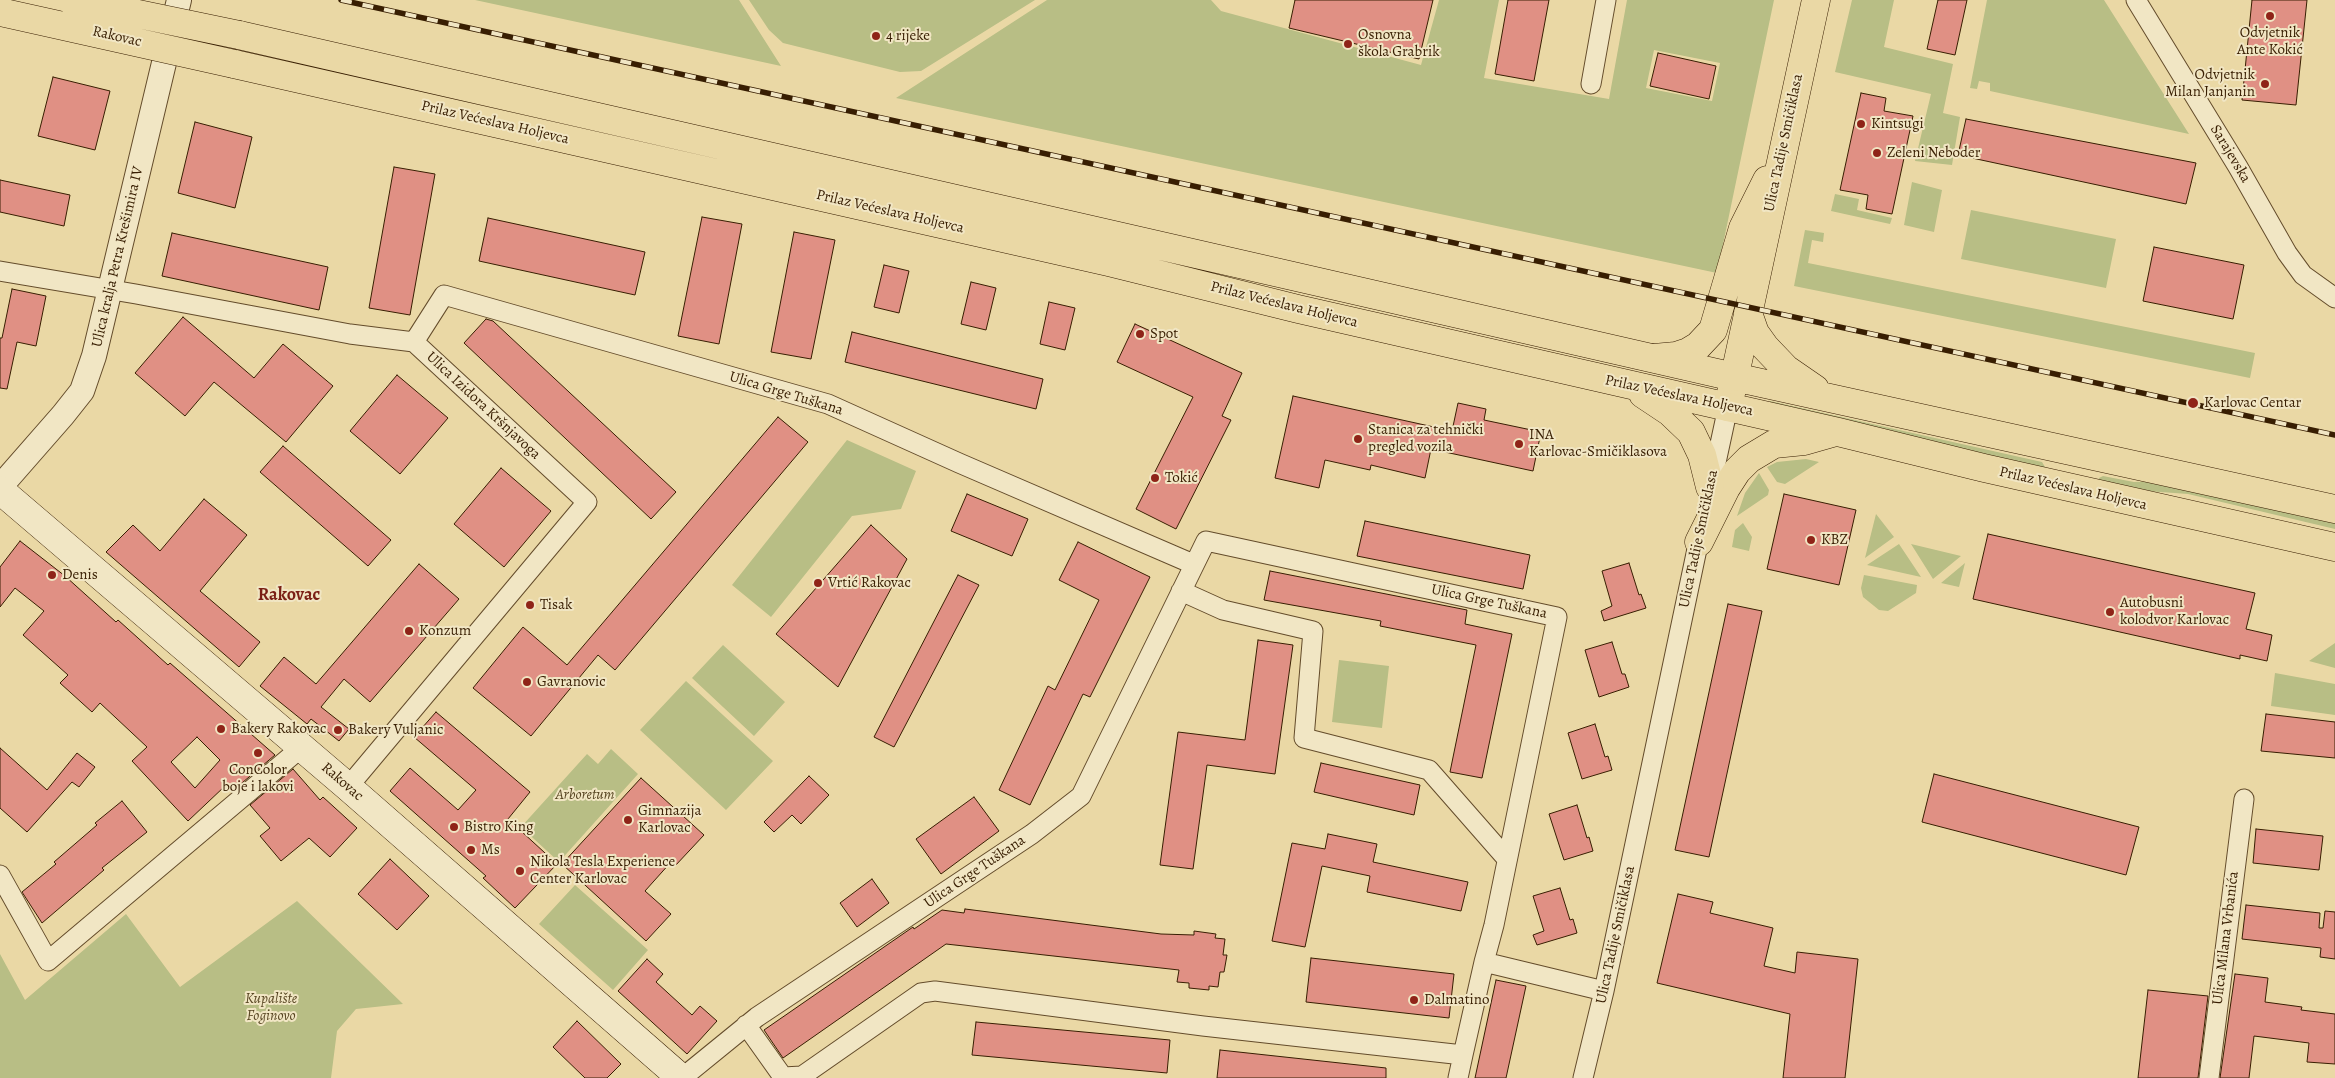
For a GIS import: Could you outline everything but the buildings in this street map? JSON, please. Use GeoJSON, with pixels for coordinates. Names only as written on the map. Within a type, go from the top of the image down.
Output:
{"type":"FeatureCollection","features":[{"type":"Feature","properties":{"kind":"main road","name":"Rakovac"},"geometry":{"type":"LineString","coordinates":[[71,0],[238,35]]}},
{"type":"Feature","properties":{"kind":"main road","name":"Ulica Tadije Smičiklasa"},"geometry":{"type":"LineString","coordinates":[[1728,407],[1816,0]]}},
{"type":"Feature","properties":{"kind":"main road","name":"Rakovac"},"geometry":{"type":"LineString","coordinates":[[0,12],[234,64]]}},
{"type":"Feature","properties":{"kind":"main road","name":"Prilaz Većeslava Holjevca"},"geometry":{"type":"LineString","coordinates":[[238,35],[1734,377],[2335,509]]}},
{"type":"Feature","properties":{"kind":"main road","name":"Prilaz Većeslava Holjevca"},"geometry":{"type":"LineString","coordinates":[[234,64],[1109,262],[1298,309],[1838,432],[1984,468],[2335,547]]}},
{"type":"Feature","properties":{"kind":"main road"},"geometry":{"type":"LineString","coordinates":[[1654,358],[1676,356],[1688,352],[1702,342],[1713,330],[1720,312],[1743,228],[1754,204],[1782,155]]}},
{"type":"Feature","properties":{"kind":"main road"},"geometry":{"type":"LineString","coordinates":[[1748,314],[1755,333],[1774,357],[1798,378],[1829,397]]}},
{"type":"Feature","properties":{"kind":"main road"},"geometry":{"type":"LineString","coordinates":[[1626,384],[1670,412],[1691,432],[1702,454],[1710,487]]}},
{"type":"Feature","properties":{"kind":"main road"},"geometry":{"type":"LineString","coordinates":[[1699,542],[1726,488],[1737,471],[1749,459],[1774,444],[1804,441],[1838,432]]}},
{"type":"Feature","properties":{"kind":"main road","name":"Rakovac"},"geometry":{"type":"LineString","coordinates":[[0,488],[348,787],[682,1078]]}},
{"type":"Feature","properties":{"kind":"street","name":"Ulica kralja Petra Krešimira IV"},"geometry":{"type":"LineString","coordinates":[[0,488],[82,390],[94,356],[179,0]]}},
{"type":"Feature","properties":{"kind":"street"},"geometry":{"type":"LineString","coordinates":[[1591,84],[1606,0]]}},
{"type":"Feature","properties":{"kind":"street","name":"Sarajevska"},"geometry":{"type":"LineString","coordinates":[[2136,0],[2238,166],[2287,253],[2303,275],[2335,298]]}},
{"type":"Feature","properties":{"kind":"street","name":"Ulica Izidora Kršnjavoga"},"geometry":{"type":"LineString","coordinates":[[0,271],[110,289],[350,334],[414,342],[587,502],[348,787]]}},
{"type":"Feature","properties":{"kind":"street","name":"Ulica Grge Tuškana"},"geometry":{"type":"LineString","coordinates":[[414,342],[444,295],[828,404],[959,464],[1193,564]]}},
{"type":"Feature","properties":{"kind":"street","name":"Ulica Tadije Smičiklasa"},"geometry":{"type":"LineString","coordinates":[[1583,1078],[1604,991],[1728,407]]}},
{"type":"Feature","properties":{"kind":"street","name":"Ulica Grge Tuškana"},"geometry":{"type":"LineString","coordinates":[[682,1078],[746,1025],[1032,834],[1081,796],[1193,564],[1206,541],[1557,617],[1494,925],[1458,1078]]}},
{"type":"Feature","properties":{"kind":"street"},"geometry":{"type":"LineString","coordinates":[[1180,591],[1223,610],[1313,631],[1304,738],[1430,770],[1507,859]]}},
{"type":"Feature","properties":{"kind":"street"},"geometry":{"type":"LineString","coordinates":[[0,875],[48,961],[302,748]]}},
{"type":"Feature","properties":{"kind":"street","name":"Ulica Milana Vrbanića"},"geometry":{"type":"LineString","coordinates":[[2209,1078],[2244,798]]}},
{"type":"Feature","properties":{"kind":"street"},"geometry":{"type":"LineString","coordinates":[[1484,962],[1604,991]]}},
{"type":"Feature","properties":{"kind":"street"},"geometry":{"type":"LineString","coordinates":[[746,1025],[783,1077],[802,1076],[921,993],[934,990],[1202,1026],[1463,1055]]}},
{"type":"Feature","properties":{"kind":"green space"},"geometry":{"type":"Polygon","coordinates":[[[475,0],[739,0],[781,66],[475,0]]]}},
{"type":"Feature","properties":{"kind":"green space","name":"4 rijeke"},"geometry":{"type":"Polygon","coordinates":[[[749,0],[1035,0],[921,71],[900,72],[783,43],[769,30],[749,0]]]}},
{"type":"Feature","properties":{"kind":"green space"},"geometry":{"type":"Polygon","coordinates":[[[1047,0],[1211,0],[1221,11],[1421,65],[1439,0],[1499,0],[1484,78],[1609,99],[1627,0],[1774,0],[1717,273],[896,98],[1047,0]],[[1654,50],[1646,88],[1712,101],[1720,63],[1654,50]]]}},
{"type":"Feature","properties":{"kind":"green space"},"geometry":{"type":"Polygon","coordinates":[[[1852,0],[1894,0],[1884,47],[1953,64],[1943,113],[1960,117],[1952,165],[1915,161],[1931,94],[1835,72],[1852,0]]]}},
{"type":"Feature","properties":{"kind":"green space"},"geometry":{"type":"Polygon","coordinates":[[[1987,0],[2104,0],[2189,134],[1990,91],[1990,83],[1979,81],[1977,89],[1970,88],[1987,0]]]}},
{"type":"Feature","properties":{"kind":"green space"},"geometry":{"type":"Polygon","coordinates":[[[1912,182],[1942,190],[1934,232],[1904,225],[1912,182]]]}},
{"type":"Feature","properties":{"kind":"green space"},"geometry":{"type":"Polygon","coordinates":[[[1835,194],[1859,199],[1857,210],[1892,218],[1890,224],[1831,211],[1835,194]]]}},
{"type":"Feature","properties":{"kind":"green space"},"geometry":{"type":"Polygon","coordinates":[[[1971,210],[2116,239],[2106,288],[1961,259],[1971,210]]]}},
{"type":"Feature","properties":{"kind":"green space"},"geometry":{"type":"Polygon","coordinates":[[[1805,230],[1824,233],[1823,242],[1812,240],[1808,263],[2255,353],[2250,378],[1794,286],[1805,230]]]}},
{"type":"Feature","properties":{"kind":"green space"},"geometry":{"type":"Polygon","coordinates":[[[1770,401],[2042,462],[2045,467],[2043,469],[1769,405],[1770,401]]]}},
{"type":"Feature","properties":{"kind":"green space"},"geometry":{"type":"Polygon","coordinates":[[[847,440],[916,471],[901,509],[852,516],[771,617],[732,585],[847,440]]]}},
{"type":"Feature","properties":{"kind":"green space"},"geometry":{"type":"Polygon","coordinates":[[[1806,459],[1819,462],[1785,484],[1777,482],[1767,467],[1777,462],[1806,459]]]}},
{"type":"Feature","properties":{"kind":"green space"},"geometry":{"type":"Polygon","coordinates":[[[1759,473],[1769,490],[1768,495],[1737,516],[1745,493],[1759,473]]]}},
{"type":"Feature","properties":{"kind":"green space"},"geometry":{"type":"Polygon","coordinates":[[[2103,476],[2134,482],[2158,481],[2335,519],[2335,529],[2188,494],[2147,491],[2098,481],[2103,476]]]}},
{"type":"Feature","properties":{"kind":"green space"},"geometry":{"type":"Polygon","coordinates":[[[1876,514],[1894,537],[1865,558],[1876,514]]]}},
{"type":"Feature","properties":{"kind":"green space"},"geometry":{"type":"Polygon","coordinates":[[[1743,523],[1752,537],[1749,551],[1732,547],[1735,530],[1743,523]]]}},
{"type":"Feature","properties":{"kind":"green space"},"geometry":{"type":"Polygon","coordinates":[[[1899,544],[1921,577],[1867,565],[1899,544]]]}},
{"type":"Feature","properties":{"kind":"green space"},"geometry":{"type":"Polygon","coordinates":[[[1911,544],[1961,556],[1933,579],[1911,544]]]}},
{"type":"Feature","properties":{"kind":"green space"},"geometry":{"type":"Polygon","coordinates":[[[1965,563],[1959,587],[1941,583],[1965,563]]]}},
{"type":"Feature","properties":{"kind":"green space"},"geometry":{"type":"Polygon","coordinates":[[[1864,575],[1917,585],[1916,593],[1888,611],[1879,610],[1863,597],[1861,588],[1864,575]]]}},
{"type":"Feature","properties":{"kind":"green space"},"geometry":{"type":"Polygon","coordinates":[[[2335,643],[2335,668],[2309,661],[2335,643]]]}},
{"type":"Feature","properties":{"kind":"green space"},"geometry":{"type":"Polygon","coordinates":[[[723,645],[785,702],[754,736],[692,678],[723,645]]]}},
{"type":"Feature","properties":{"kind":"green space"},"geometry":{"type":"Polygon","coordinates":[[[1339,660],[1389,666],[1382,728],[1332,722],[1339,660]]]}},
{"type":"Feature","properties":{"kind":"green space"},"geometry":{"type":"Polygon","coordinates":[[[2275,673],[2335,684],[2335,715],[2271,706],[2275,673]]]}},
{"type":"Feature","properties":{"kind":"green space"},"geometry":{"type":"Polygon","coordinates":[[[686,681],[773,761],[726,810],[640,730],[686,681]]]}},
{"type":"Feature","properties":{"kind":"green space","name":"Arboretum"},"geometry":{"type":"Polygon","coordinates":[[[611,749],[638,774],[559,862],[521,827],[587,754],[598,764],[611,749]]]}},
{"type":"Feature","properties":{"kind":"green space"},"geometry":{"type":"Polygon","coordinates":[[[575,885],[648,950],[613,990],[539,924],[575,885]]]}},
{"type":"Feature","properties":{"kind":"green space","name":"Kupalište Foginovo"},"geometry":{"type":"Polygon","coordinates":[[[297,901],[403,1004],[356,1009],[337,1031],[331,1078],[0,1078],[0,954],[25,1000],[126,914],[180,987],[297,901]]]}},
{"type":"Feature","properties":{"kind":"railway"},"geometry":{"type":"LineString","coordinates":[[341,0],[2335,435]]}},
{"type":"Feature","properties":{"kind":"place","name":"Odvjetnik Ante Kokić"},"geometry":{"type":"Point","coordinates":[2270,16]}},
{"type":"Feature","properties":{"kind":"place","name":"4 rijeke"},"geometry":{"type":"Point","coordinates":[876,36]}},
{"type":"Feature","properties":{"kind":"place","name":"Osnovna škola Grabrik"},"geometry":{"type":"Point","coordinates":[1348,44]}},
{"type":"Feature","properties":{"kind":"place","name":"Odvjetnik Milan Janjanin"},"geometry":{"type":"Point","coordinates":[2265,84]}},
{"type":"Feature","properties":{"kind":"place","name":"Kintsugi"},"geometry":{"type":"Point","coordinates":[1861,124]}},
{"type":"Feature","properties":{"kind":"place","name":"Zeleni Neboder"},"geometry":{"type":"Point","coordinates":[1877,153]}},
{"type":"Feature","properties":{"kind":"place","name":"Spot"},"geometry":{"type":"Point","coordinates":[1140,334]}},
{"type":"Feature","properties":{"kind":"place","name":"Karlovac Centar"},"geometry":{"type":"Point","coordinates":[2193,403]}},
{"type":"Feature","properties":{"kind":"place","name":"Stanica za tehnički pregled vozila"},"geometry":{"type":"Point","coordinates":[1358,439]}},
{"type":"Feature","properties":{"kind":"place","name":"INA Karlovac-Smičiklasova"},"geometry":{"type":"Point","coordinates":[1519,444]}},
{"type":"Feature","properties":{"kind":"place","name":"Tokić"},"geometry":{"type":"Point","coordinates":[1155,478]}},
{"type":"Feature","properties":{"kind":"place","name":"KBZ"},"geometry":{"type":"Point","coordinates":[1811,540]}},
{"type":"Feature","properties":{"kind":"place","name":"Denis"},"geometry":{"type":"Point","coordinates":[52,575]}},
{"type":"Feature","properties":{"kind":"place","name":"Vrtić Rakovac"},"geometry":{"type":"Point","coordinates":[818,583]}},
{"type":"Feature","properties":{"kind":"place","name":"Tisak"},"geometry":{"type":"Point","coordinates":[530,605]}},
{"type":"Feature","properties":{"kind":"place","name":"Autobusni kolodvor Karlovac"},"geometry":{"type":"Point","coordinates":[2110,612]}},
{"type":"Feature","properties":{"kind":"place","name":"Konzum"},"geometry":{"type":"Point","coordinates":[409,631]}},
{"type":"Feature","properties":{"kind":"place","name":"Gavranovic"},"geometry":{"type":"Point","coordinates":[527,682]}},
{"type":"Feature","properties":{"kind":"place","name":"Bakery Rakovac"},"geometry":{"type":"Point","coordinates":[221,729]}},
{"type":"Feature","properties":{"kind":"place","name":"Bakery Vuljanic"},"geometry":{"type":"Point","coordinates":[338,730]}},
{"type":"Feature","properties":{"kind":"place","name":"ConColor boje i lakovi"},"geometry":{"type":"Point","coordinates":[258,753]}},
{"type":"Feature","properties":{"kind":"place","name":"Gimnazija Karlovac"},"geometry":{"type":"Point","coordinates":[628,820]}},
{"type":"Feature","properties":{"kind":"place","name":"Bistro King"},"geometry":{"type":"Point","coordinates":[454,827]}},
{"type":"Feature","properties":{"kind":"place","name":"Ms"},"geometry":{"type":"Point","coordinates":[471,850]}},
{"type":"Feature","properties":{"kind":"place","name":"Nikola Tesla Experience Center Karlovac"},"geometry":{"type":"Point","coordinates":[520,871]}},
{"type":"Feature","properties":{"kind":"place","name":"Dalmatino"},"geometry":{"type":"Point","coordinates":[1414,1000]}},
{"type":"Feature","properties":{"kind":"district","name":"Rakovac"},"geometry":{"type":"Point","coordinates":[289,596]}}]}
